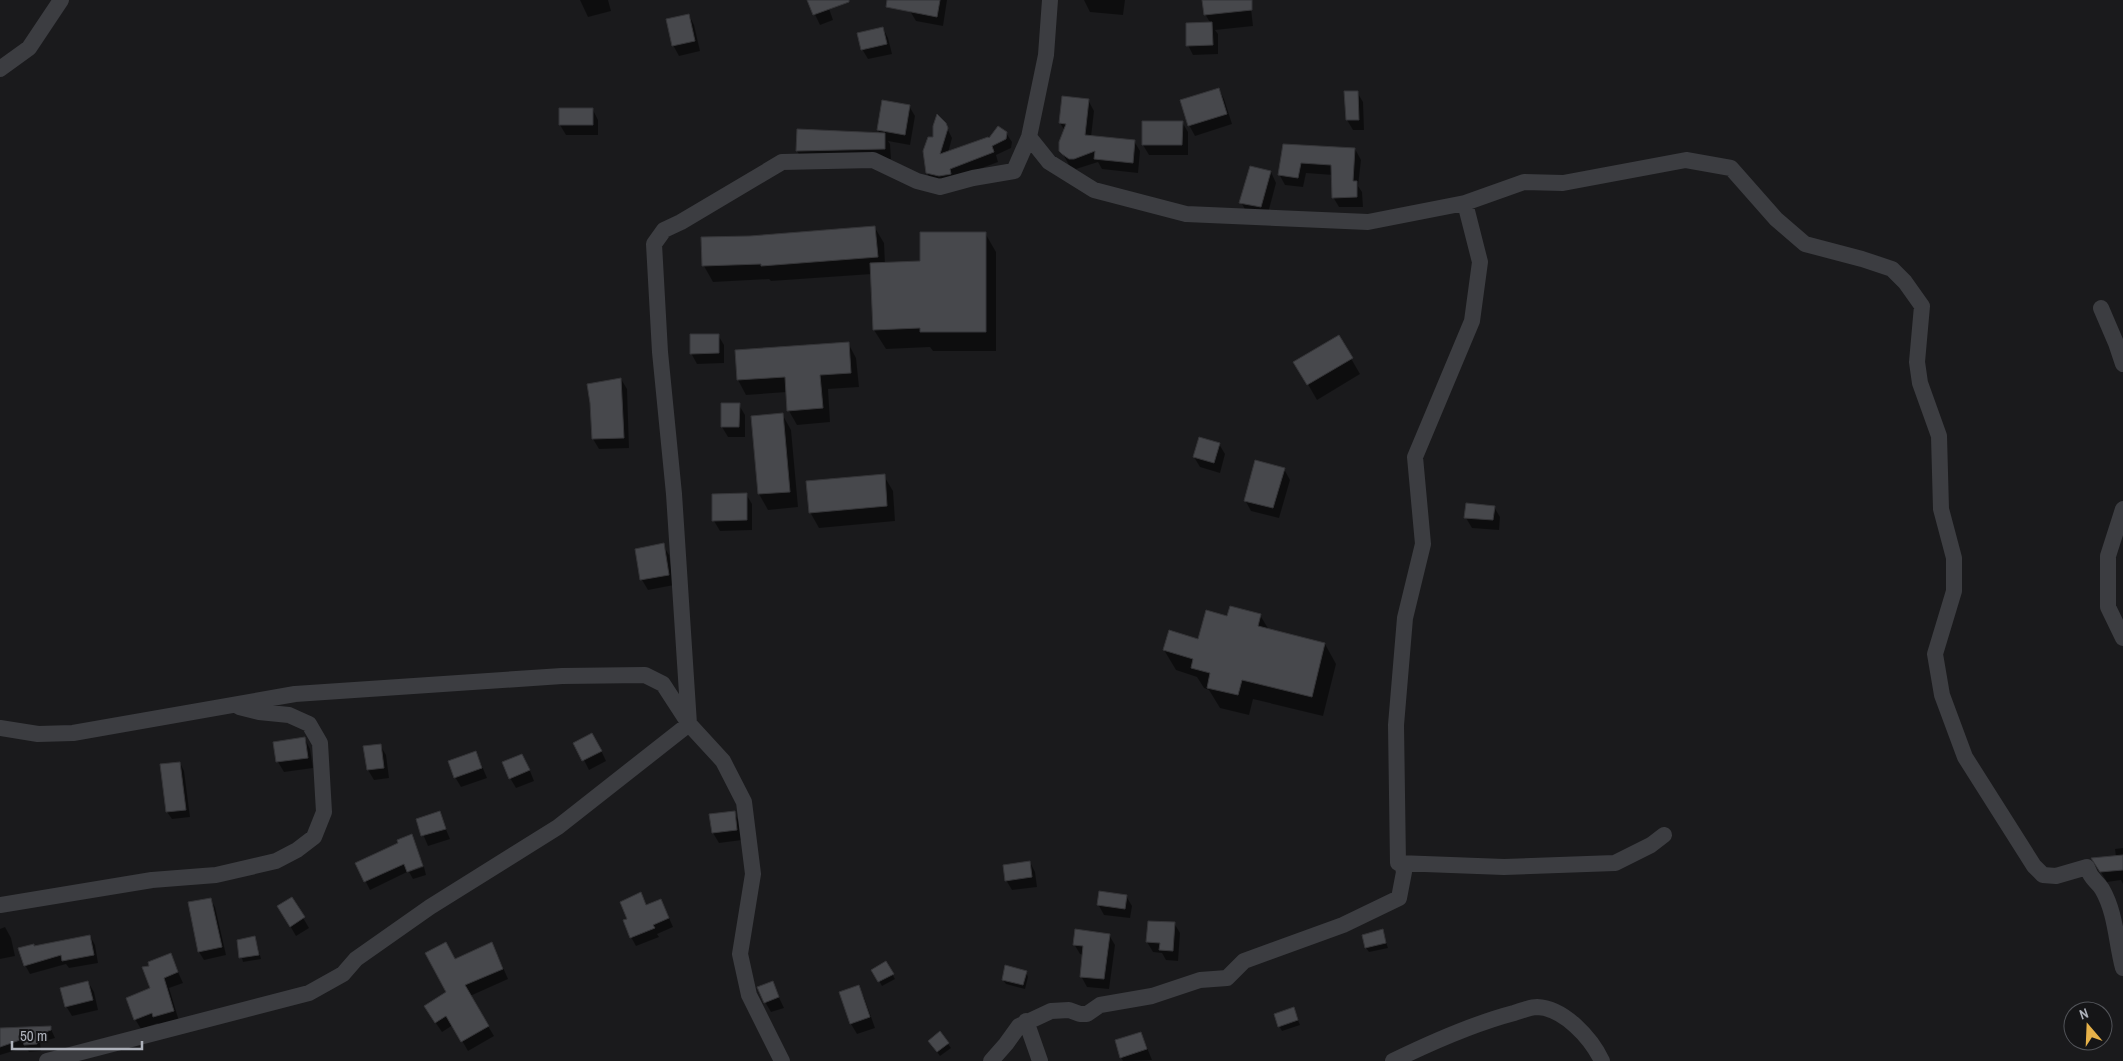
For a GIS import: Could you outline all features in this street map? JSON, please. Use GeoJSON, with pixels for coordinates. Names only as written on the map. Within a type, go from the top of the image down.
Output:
{"type":"FeatureCollection","features":[{"type":"Feature","properties":{"kind":"street"},"geometry":{"type":"LineString","coordinates":[[0,69],[29,48],[61,0]]}},
{"type":"Feature","properties":{"kind":"street"},"geometry":{"type":"LineString","coordinates":[[688,724],[671,455],[660,352],[654,244],[664,230],[681,222],[782,162],[873,160],[917,181],[940,187],[972,178],[1014,171],[1029,137],[1046,55],[1050,0]]}},
{"type":"Feature","properties":{"kind":"street"},"geometry":{"type":"LineString","coordinates":[[1029,137],[1049,162],[1094,190],[1186,214],[1368,222],[1465,203],[1524,182],[1563,183],[1686,160],[1731,168],[1776,219],[1805,244],[1892,269],[1906,282],[1922,306],[1917,362],[1920,382],[1939,436],[1941,509],[1954,558],[1954,591],[1935,654],[1942,695],[1965,757],[2034,866],[2043,875],[2056,876],[2088,867],[2094,881],[2102,889],[2114,921],[2123,968]]}},
{"type":"Feature","properties":{"kind":"street"},"geometry":{"type":"LineString","coordinates":[[1465,203],[1480,262],[1472,321],[1415,457],[1424,544],[1405,618],[1396,725],[1398,863],[1504,867],[1615,863],[1651,845],[1664,835]]}},
{"type":"Feature","properties":{"kind":"street"},"geometry":{"type":"LineString","coordinates":[[2101,308],[2123,364]]}},
{"type":"Feature","properties":{"kind":"street"},"geometry":{"type":"LineString","coordinates":[[2123,509],[2108,556],[2108,608],[2123,638]]}},
{"type":"Feature","properties":{"kind":"street"},"geometry":{"type":"LineString","coordinates":[[0,728],[38,734],[73,733],[295,694],[562,676],[645,675],[663,684],[688,724],[723,761],[744,802],[753,874],[740,954],[749,995],[782,1061]]}},
{"type":"Feature","properties":{"kind":"street"},"geometry":{"type":"LineString","coordinates":[[0,905],[152,880],[216,875],[276,861],[297,850],[314,837],[324,812],[322,761],[320,744],[309,724],[289,715],[259,712],[234,706]]}},
{"type":"Feature","properties":{"kind":"street"},"geometry":{"type":"LineString","coordinates":[[47,1061],[309,993],[343,974],[356,959],[430,907],[558,827],[688,724]]}},
{"type":"Feature","properties":{"kind":"street"},"geometry":{"type":"LineString","coordinates":[[991,1061],[1014,1032],[1026,1021],[1051,1011],[1059,1010],[1087,1014],[1100,1005],[1152,996],[1200,980],[1226,978],[1240,964],[1249,959],[1343,925],[1399,898],[1404,872],[1402,863]]}},
{"type":"Feature","properties":{"kind":"street"},"geometry":{"type":"LineString","coordinates":[[1393,1061],[1433,1041],[1488,1020],[1536,1007],[1562,1013],[1594,1045],[1602,1061]]}},
{"type":"Feature","properties":{"kind":"street"},"geometry":{"type":"LineString","coordinates":[[1026,1021],[1040,1061]]}},
{"type":"Feature","properties":{"kind":"building"},"geometry":{"type":"Polygon","coordinates":[[[807,0],[849,0],[849,2],[813,15],[807,0]]]}},
{"type":"Feature","properties":{"kind":"building"},"geometry":{"type":"Polygon","coordinates":[[[887,0],[940,0],[937,17],[886,7],[887,0]]]}},
{"type":"Feature","properties":{"kind":"building"},"geometry":{"type":"Polygon","coordinates":[[[1202,0],[1252,0],[1252,10],[1204,15],[1202,0]]]}},
{"type":"Feature","properties":{"kind":"building"},"geometry":{"type":"Polygon","coordinates":[[[689,14],[695,41],[672,46],[666,19],[689,14]]]}},
{"type":"Feature","properties":{"kind":"building"},"geometry":{"type":"Polygon","coordinates":[[[1212,22],[1213,45],[1186,46],[1186,23],[1212,22]]]}},
{"type":"Feature","properties":{"kind":"building"},"geometry":{"type":"Polygon","coordinates":[[[883,27],[887,44],[861,50],[857,33],[883,27]]]}},
{"type":"Feature","properties":{"kind":"building"},"geometry":{"type":"Polygon","coordinates":[[[1219,88],[1227,114],[1188,126],[1180,100],[1219,88]]]}},
{"type":"Feature","properties":{"kind":"building"},"geometry":{"type":"Polygon","coordinates":[[[1344,91],[1358,91],[1359,120],[1346,120],[1344,91]]]}},
{"type":"Feature","properties":{"kind":"building"},"geometry":{"type":"Polygon","coordinates":[[[1062,96],[1089,99],[1085,135],[1135,140],[1133,163],[1094,159],[1095,151],[1074,159],[1069,159],[1062,154],[1059,151],[1059,142],[1066,124],[1059,123],[1062,96]]]}},
{"type":"Feature","properties":{"kind":"building"},"geometry":{"type":"Polygon","coordinates":[[[882,100],[910,105],[905,135],[877,130],[882,100]]]}},
{"type":"Feature","properties":{"kind":"building"},"geometry":{"type":"Polygon","coordinates":[[[559,108],[593,108],[593,125],[559,125],[559,108]]]}},
{"type":"Feature","properties":{"kind":"building"},"geometry":{"type":"Polygon","coordinates":[[[937,114],[946,123],[948,128],[940,154],[989,138],[998,126],[1007,132],[1006,139],[992,146],[994,152],[950,169],[951,174],[939,176],[926,173],[923,151],[928,137],[933,137],[933,126],[937,114]]]}},
{"type":"Feature","properties":{"kind":"building"},"geometry":{"type":"Polygon","coordinates":[[[1142,121],[1183,121],[1182,145],[1142,145],[1142,121]]]}},
{"type":"Feature","properties":{"kind":"building"},"geometry":{"type":"Polygon","coordinates":[[[797,129],[885,133],[885,149],[796,151],[797,129]]]}},
{"type":"Feature","properties":{"kind":"building"},"geometry":{"type":"Polygon","coordinates":[[[1283,144],[1355,148],[1353,181],[1357,181],[1357,197],[1332,198],[1331,165],[1301,163],[1298,178],[1278,175],[1283,144]]]}},
{"type":"Feature","properties":{"kind":"building"},"geometry":{"type":"Polygon","coordinates":[[[1250,166],[1271,171],[1261,207],[1239,203],[1250,166]]]}},
{"type":"Feature","properties":{"kind":"building"},"geometry":{"type":"Polygon","coordinates":[[[875,226],[878,257],[761,266],[761,264],[702,266],[701,237],[750,236],[875,226]]]}},
{"type":"Feature","properties":{"kind":"building"},"geometry":{"type":"Polygon","coordinates":[[[920,232],[986,232],[986,332],[920,332],[920,328],[873,330],[870,263],[920,261],[920,232]]]}},
{"type":"Feature","properties":{"kind":"building"},"geometry":{"type":"Polygon","coordinates":[[[690,334],[719,334],[719,353],[690,354],[690,334]]]}},
{"type":"Feature","properties":{"kind":"building"},"geometry":{"type":"Polygon","coordinates":[[[1339,335],[1353,358],[1307,385],[1293,362],[1339,335]]]}},
{"type":"Feature","properties":{"kind":"building"},"geometry":{"type":"Polygon","coordinates":[[[849,342],[851,373],[820,375],[823,408],[787,411],[785,377],[737,380],[735,350],[849,342]]]}},
{"type":"Feature","properties":{"kind":"building"},"geometry":{"type":"Polygon","coordinates":[[[621,378],[624,438],[592,439],[587,384],[621,378]]]}},
{"type":"Feature","properties":{"kind":"building"},"geometry":{"type":"Polygon","coordinates":[[[721,403],[740,403],[739,427],[721,427],[721,403]]]}},
{"type":"Feature","properties":{"kind":"building"},"geometry":{"type":"Polygon","coordinates":[[[783,413],[790,492],[758,494],[751,416],[783,413]]]}},
{"type":"Feature","properties":{"kind":"building"},"geometry":{"type":"Polygon","coordinates":[[[1199,437],[1220,443],[1214,463],[1193,457],[1199,437]]]}},
{"type":"Feature","properties":{"kind":"building"},"geometry":{"type":"Polygon","coordinates":[[[1255,460],[1285,468],[1273,508],[1244,501],[1255,460]]]}},
{"type":"Feature","properties":{"kind":"building"},"geometry":{"type":"Polygon","coordinates":[[[885,474],[887,506],[809,513],[806,481],[885,474]]]}},
{"type":"Feature","properties":{"kind":"building"},"geometry":{"type":"Polygon","coordinates":[[[747,493],[747,520],[712,521],[712,494],[747,493]]]}},
{"type":"Feature","properties":{"kind":"building"},"geometry":{"type":"Polygon","coordinates":[[[1466,503],[1495,506],[1493,520],[1464,518],[1466,503]]]}},
{"type":"Feature","properties":{"kind":"building"},"geometry":{"type":"Polygon","coordinates":[[[664,543],[669,575],[640,580],[635,549],[664,543]]]}},
{"type":"Feature","properties":{"kind":"building"},"geometry":{"type":"Polygon","coordinates":[[[1230,606],[1261,614],[1258,626],[1325,643],[1312,697],[1242,680],[1238,695],[1207,688],[1210,673],[1191,668],[1193,659],[1163,650],[1169,630],[1198,639],[1206,610],[1227,616],[1230,606]]]}},
{"type":"Feature","properties":{"kind":"building"},"geometry":{"type":"Polygon","coordinates":[[[592,733],[602,751],[582,761],[573,743],[592,733]]]}},
{"type":"Feature","properties":{"kind":"building"},"geometry":{"type":"Polygon","coordinates":[[[305,737],[308,758],[276,762],[273,742],[305,737]]]}},
{"type":"Feature","properties":{"kind":"building"},"geometry":{"type":"Polygon","coordinates":[[[381,744],[384,768],[367,770],[363,746],[381,744]]]}},
{"type":"Feature","properties":{"kind":"building"},"geometry":{"type":"Polygon","coordinates":[[[476,751],[482,768],[454,778],[448,761],[476,751]]]}},
{"type":"Feature","properties":{"kind":"building"},"geometry":{"type":"Polygon","coordinates":[[[522,754],[530,770],[509,779],[502,762],[522,754]]]}},
{"type":"Feature","properties":{"kind":"building"},"geometry":{"type":"Polygon","coordinates":[[[180,762],[186,810],[166,812],[160,764],[180,762]]]}},
{"type":"Feature","properties":{"kind":"building"},"geometry":{"type":"Polygon","coordinates":[[[440,811],[446,829],[421,836],[416,819],[440,811]]]}},
{"type":"Feature","properties":{"kind":"building"},"geometry":{"type":"Polygon","coordinates":[[[735,811],[737,830],[712,833],[709,814],[735,811]]]}},
{"type":"Feature","properties":{"kind":"building"},"geometry":{"type":"Polygon","coordinates":[[[412,834],[423,866],[407,872],[404,864],[364,882],[355,863],[398,843],[397,840],[412,834]]]}},
{"type":"Feature","properties":{"kind":"building"},"geometry":{"type":"Polygon","coordinates":[[[2123,855],[2123,870],[2100,872],[2091,858],[2123,855]]]}},
{"type":"Feature","properties":{"kind":"building"},"geometry":{"type":"Polygon","coordinates":[[[1030,861],[1032,877],[1005,881],[1003,865],[1030,861]]]}},
{"type":"Feature","properties":{"kind":"building"},"geometry":{"type":"Polygon","coordinates":[[[1099,891],[1127,895],[1125,909],[1097,905],[1099,891]]]}},
{"type":"Feature","properties":{"kind":"building"},"geometry":{"type":"Polygon","coordinates":[[[641,892],[646,905],[661,899],[669,918],[653,925],[655,928],[630,938],[623,920],[627,919],[620,902],[641,892]]]}},
{"type":"Feature","properties":{"kind":"building"},"geometry":{"type":"Polygon","coordinates":[[[292,897],[305,917],[290,927],[277,906],[292,897]]]}},
{"type":"Feature","properties":{"kind":"building"},"geometry":{"type":"Polygon","coordinates":[[[211,898],[222,947],[198,952],[188,902],[211,898]]]}},
{"type":"Feature","properties":{"kind":"building"},"geometry":{"type":"Polygon","coordinates":[[[1148,921],[1175,922],[1173,951],[1159,950],[1160,943],[1146,942],[1148,921]]]}},
{"type":"Feature","properties":{"kind":"building"},"geometry":{"type":"Polygon","coordinates":[[[1075,929],[1110,934],[1104,979],[1080,977],[1083,946],[1073,945],[1075,929]]]}},
{"type":"Feature","properties":{"kind":"building"},"geometry":{"type":"Polygon","coordinates":[[[1383,929],[1386,943],[1365,948],[1362,935],[1383,929]]]}},
{"type":"Feature","properties":{"kind":"building"},"geometry":{"type":"Polygon","coordinates":[[[90,935],[94,955],[62,961],[61,955],[24,966],[18,948],[34,944],[34,946],[90,935]]]}},
{"type":"Feature","properties":{"kind":"building"},"geometry":{"type":"Polygon","coordinates":[[[255,936],[259,955],[239,958],[237,940],[255,936]]]}},
{"type":"Feature","properties":{"kind":"building"},"geometry":{"type":"Polygon","coordinates":[[[446,942],[455,959],[492,942],[503,969],[465,985],[489,1026],[461,1042],[446,1016],[435,1023],[424,1006],[446,992],[425,953],[446,942]]]}},
{"type":"Feature","properties":{"kind":"building"},"geometry":{"type":"Polygon","coordinates":[[[171,953],[178,972],[164,978],[174,1011],[153,1017],[152,1013],[134,1020],[126,998],[150,988],[142,967],[149,966],[148,962],[171,953]]]}},
{"type":"Feature","properties":{"kind":"building"},"geometry":{"type":"Polygon","coordinates":[[[886,961],[894,974],[878,982],[871,970],[886,961]]]}},
{"type":"Feature","properties":{"kind":"building"},"geometry":{"type":"Polygon","coordinates":[[[1005,965],[1027,971],[1023,985],[1002,980],[1005,965]]]}},
{"type":"Feature","properties":{"kind":"building"},"geometry":{"type":"Polygon","coordinates":[[[88,981],[93,1000],[65,1007],[60,988],[88,981]]]}},
{"type":"Feature","properties":{"kind":"building"},"geometry":{"type":"Polygon","coordinates":[[[773,981],[779,997],[764,1003],[757,987],[773,981]]]}},
{"type":"Feature","properties":{"kind":"building"},"geometry":{"type":"Polygon","coordinates":[[[859,985],[870,1017],[850,1024],[839,992],[859,985]]]}},
{"type":"Feature","properties":{"kind":"building"},"geometry":{"type":"Polygon","coordinates":[[[1294,1007],[1298,1020],[1278,1027],[1274,1014],[1294,1007]]]}},
{"type":"Feature","properties":{"kind":"building"},"geometry":{"type":"Polygon","coordinates":[[[51,1026],[51,1030],[37,1035],[37,1044],[24,1045],[23,1039],[0,1047],[0,1028],[51,1026]]]}},
{"type":"Feature","properties":{"kind":"building"},"geometry":{"type":"Polygon","coordinates":[[[940,1031],[949,1043],[937,1052],[928,1041],[940,1031]]]}},
{"type":"Feature","properties":{"kind":"building"},"geometry":{"type":"Polygon","coordinates":[[[1141,1032],[1147,1049],[1120,1058],[1115,1040],[1141,1032]]]}}]}
